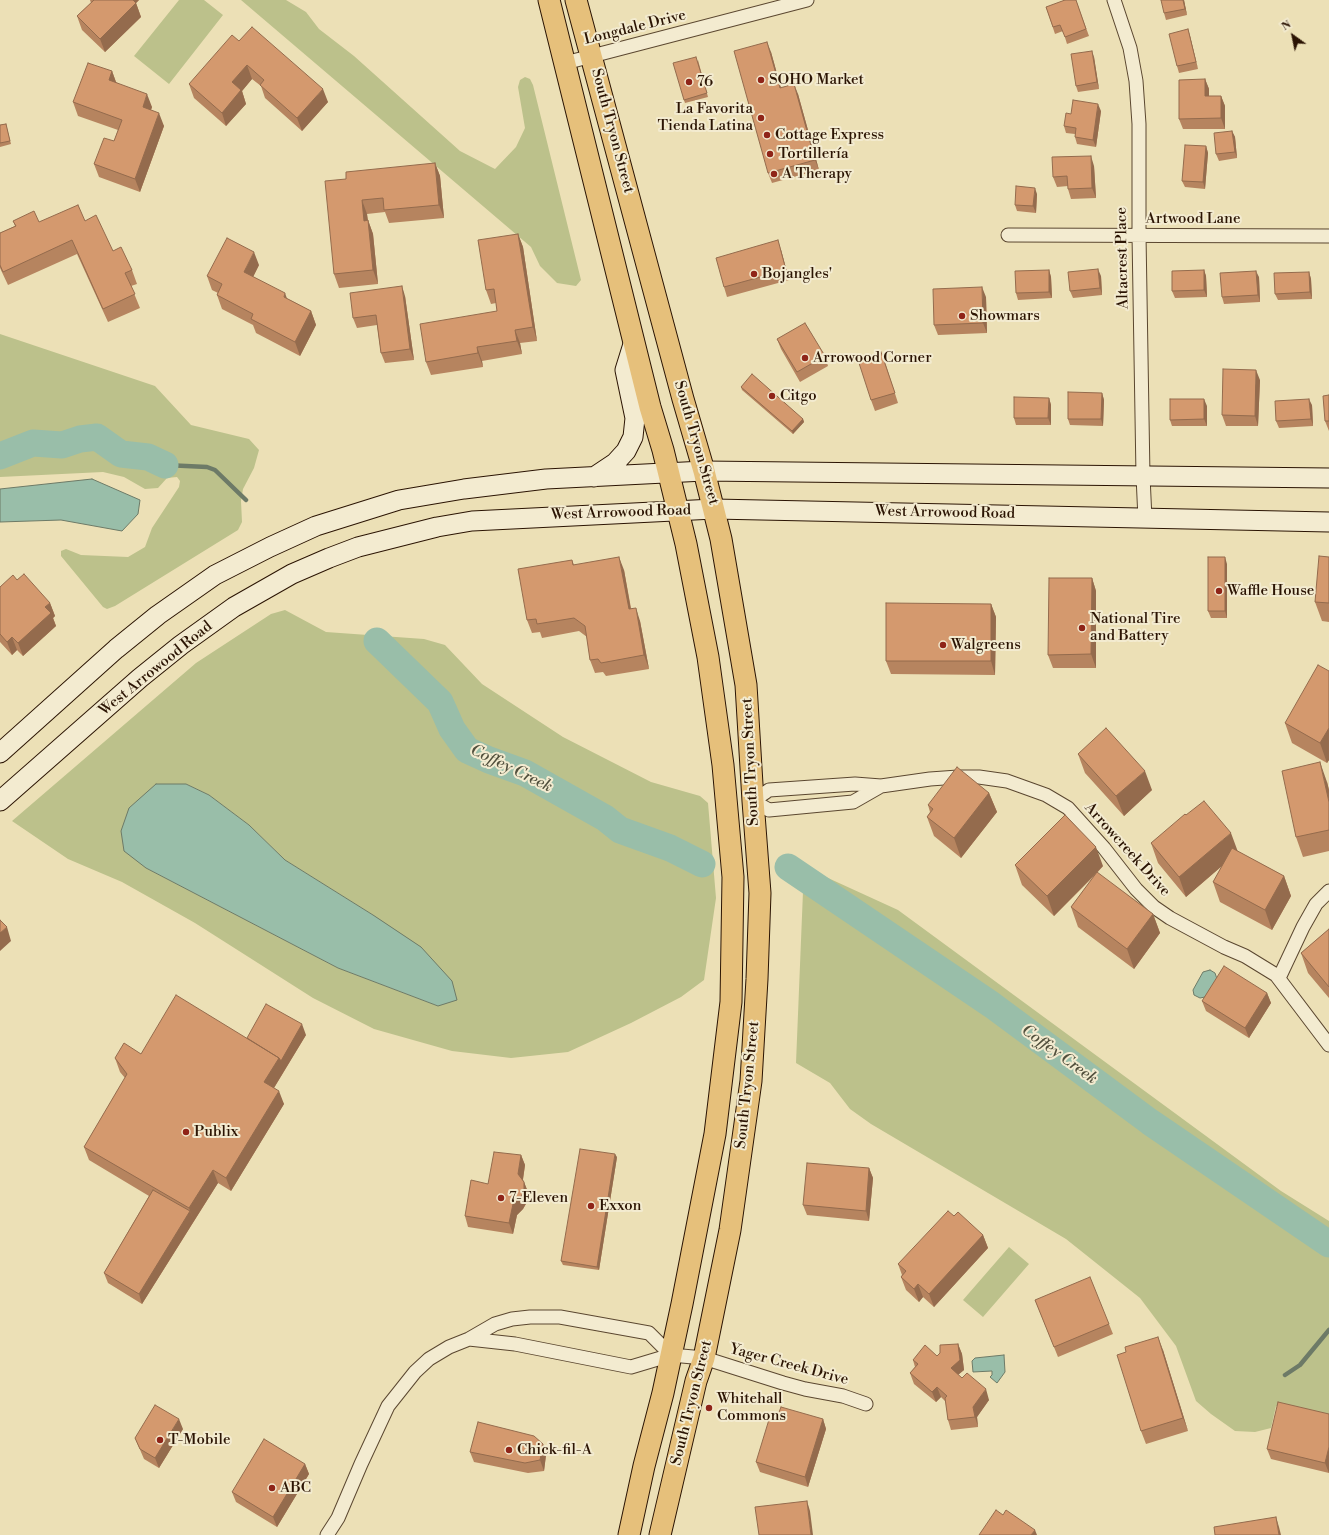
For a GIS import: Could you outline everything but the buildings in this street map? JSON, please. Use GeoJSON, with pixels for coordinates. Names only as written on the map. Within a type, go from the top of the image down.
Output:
{"type":"FeatureCollection","features":[{"type":"Feature","properties":{"kind":"main road","name":"South Tryon Street"},"geometry":{"type":"LineString","coordinates":[[549,0],[650,407],[669,474],[686,544],[708,657],[723,765],[733,877],[731,1002],[715,1134],[671,1355],[629,1535]]}},
{"type":"Feature","properties":{"kind":"main road","name":"South Tryon Street"},"geometry":{"type":"LineString","coordinates":[[576,0],[714,509],[746,685],[760,893],[751,1081],[730,1230],[704,1358],[696,1381],[660,1535]]}},
{"type":"Feature","properties":{"kind":"main road"},"geometry":{"type":"LineString","coordinates":[[594,477],[615,463],[626,451],[633,437],[636,418],[625,370],[634,341]]}},
{"type":"Feature","properties":{"kind":"main road"},"geometry":{"type":"LineString","coordinates":[[0,753],[116,649],[158,615],[215,575],[289,538],[341,517],[399,500],[464,489],[546,479],[669,474],[704,471],[1329,478]]}},
{"type":"Feature","properties":{"kind":"main road","name":"West Arrowood Road"},"geometry":{"type":"LineString","coordinates":[[0,801],[140,678],[181,645],[234,607],[292,574],[358,547],[437,527],[472,521],[714,509],[1329,522]]}},
{"type":"Feature","properties":{"kind":"street","name":"Longdale Drive"},"geometry":{"type":"LineString","coordinates":[[565,63],[807,0]]}},
{"type":"Feature","properties":{"kind":"street","name":"Altacrest Place"},"geometry":{"type":"LineString","coordinates":[[1114,0],[1130,48],[1136,81],[1139,124],[1142,476],[1145,519]]}},
{"type":"Feature","properties":{"kind":"street","name":"Artwood Lane"},"geometry":{"type":"LineString","coordinates":[[1008,235],[1329,236]]}},
{"type":"Feature","properties":{"kind":"street","name":"Arrowcreek Drive"},"geometry":{"type":"LineString","coordinates":[[881,786],[853,802],[768,810],[753,801],[769,790],[855,784],[881,786],[930,779],[979,777],[1007,780],[1046,795],[1068,808],[1104,848],[1136,889],[1154,907],[1170,918],[1262,965],[1276,975],[1329,1045]]}},
{"type":"Feature","properties":{"kind":"street"},"geometry":{"type":"LineString","coordinates":[[1279,978],[1309,915],[1316,904],[1329,891]]}},
{"type":"Feature","properties":{"kind":"street"},"geometry":{"type":"LineString","coordinates":[[327,1535],[338,1518],[388,1406],[415,1372],[429,1359],[449,1347],[469,1339],[495,1324],[512,1319],[530,1316],[560,1317],[649,1333],[671,1355],[631,1367],[515,1344],[469,1339]]}},
{"type":"Feature","properties":{"kind":"street","name":"Yager Creek Drive"},"geometry":{"type":"LineString","coordinates":[[671,1355],[704,1358],[783,1383],[805,1389],[843,1396],[866,1404]]}},
{"type":"Feature","properties":{"kind":"shaded area"},"geometry":{"type":"Polygon","coordinates":[[[179,0],[204,0],[223,15],[169,84],[134,56],[179,0]]]}},
{"type":"Feature","properties":{"kind":"shaded area"},"geometry":{"type":"Polygon","coordinates":[[[241,0],[286,0],[306,12],[319,29],[354,56],[460,151],[495,169],[516,147],[525,128],[518,87],[520,80],[525,77],[530,79],[533,85],[581,280],[576,286],[557,283],[540,266],[531,247],[241,0]]]}},
{"type":"Feature","properties":{"kind":"shaded area"},"geometry":{"type":"Polygon","coordinates":[[[0,334],[155,386],[191,425],[249,439],[259,450],[254,468],[243,489],[241,501],[242,522],[238,530],[115,606],[107,609],[103,607],[61,556],[61,551],[66,549],[81,555],[128,557],[145,547],[152,528],[179,487],[180,481],[177,477],[167,478],[158,488],[145,489],[124,477],[103,472],[0,477],[0,334]]]}},
{"type":"Feature","properties":{"kind":"shaded area"},"geometry":{"type":"Polygon","coordinates":[[[92,479],[140,500],[138,514],[122,531],[61,520],[0,522],[0,489],[92,479]]]}},
{"type":"Feature","properties":{"kind":"shaded area"},"geometry":{"type":"Polygon","coordinates":[[[285,610],[326,632],[424,639],[445,645],[482,684],[563,737],[651,782],[700,796],[708,803],[716,898],[704,980],[681,997],[631,1023],[568,1052],[511,1058],[452,1051],[374,1029],[313,998],[195,923],[122,882],[68,859],[12,821],[196,663],[271,614],[285,610]],[[156,784],[146,868],[338,968],[438,1006],[373,915],[285,860],[249,825],[209,795],[186,784],[156,784]]]}},
{"type":"Feature","properties":{"kind":"shaded area"},"geometry":{"type":"Polygon","coordinates":[[[156,784],[186,784],[209,795],[249,825],[285,860],[421,947],[452,981],[457,1000],[438,1006],[338,968],[146,868],[124,851],[121,831],[129,808],[156,784]]]}},
{"type":"Feature","properties":{"kind":"shaded area"},"geometry":{"type":"Polygon","coordinates":[[[804,867],[898,910],[1281,1191],[1329,1221],[1329,1417],[1276,1406],[1271,1428],[1255,1432],[1235,1431],[1196,1401],[1176,1346],[1140,1298],[1066,1239],[871,1124],[850,1109],[830,1083],[796,1063],[804,867]]]}},
{"type":"Feature","properties":{"kind":"shaded area"},"geometry":{"type":"Polygon","coordinates":[[[1210,970],[1215,973],[1217,979],[1205,997],[1200,998],[1194,995],[1193,990],[1203,972],[1210,970]]]}},
{"type":"Feature","properties":{"kind":"shaded area"},"geometry":{"type":"Polygon","coordinates":[[[1009,1247],[1029,1264],[983,1317],[963,1300],[1009,1247]]]}},
{"type":"Feature","properties":{"kind":"shaded area"},"geometry":{"type":"Polygon","coordinates":[[[1004,1355],[1005,1372],[997,1383],[990,1377],[992,1375],[992,1371],[973,1372],[972,1361],[975,1358],[1004,1355]]]}},
{"type":"Feature","properties":{"kind":"waterway","name":"Coffey Creek"},"geometry":{"type":"LineString","coordinates":[[0,456],[33,443],[62,445],[80,439],[97,437],[121,454],[148,457],[165,465]]}},
{"type":"Feature","properties":{"kind":"waterway","name":"Coffey Creek"},"geometry":{"type":"LineString","coordinates":[[165,465],[207,467],[215,470],[246,500]]}},
{"type":"Feature","properties":{"kind":"waterway","name":"Coffey Creek"},"geometry":{"type":"LineString","coordinates":[[377,641],[440,702],[452,729],[467,750],[525,773],[605,818],[620,830],[670,848],[702,864]]}},
{"type":"Feature","properties":{"kind":"waterway","name":"Coffey Creek"},"geometry":{"type":"LineString","coordinates":[[788,867],[992,1005],[1150,1122],[1329,1244]]}},
{"type":"Feature","properties":{"kind":"waterway"},"geometry":{"type":"LineString","coordinates":[[1285,1375],[1300,1365],[1329,1330]]}},
{"type":"Feature","properties":{"kind":"place","name":"SOHO Market"},"geometry":{"type":"Point","coordinates":[761,80]}},
{"type":"Feature","properties":{"kind":"place","name":"76"},"geometry":{"type":"Point","coordinates":[689,82]}},
{"type":"Feature","properties":{"kind":"place","name":"La Favorita Tienda Latina"},"geometry":{"type":"Point","coordinates":[761,118]}},
{"type":"Feature","properties":{"kind":"place","name":"Cottage Express"},"geometry":{"type":"Point","coordinates":[767,135]}},
{"type":"Feature","properties":{"kind":"place","name":"Tortillería"},"geometry":{"type":"Point","coordinates":[770,154]}},
{"type":"Feature","properties":{"kind":"place","name":"A Therapy"},"geometry":{"type":"Point","coordinates":[774,174]}},
{"type":"Feature","properties":{"kind":"place","name":"Bojangles'"},"geometry":{"type":"Point","coordinates":[754,274]}},
{"type":"Feature","properties":{"kind":"place","name":"Showmars"},"geometry":{"type":"Point","coordinates":[962,316]}},
{"type":"Feature","properties":{"kind":"place","name":"Arrowood Corner"},"geometry":{"type":"Point","coordinates":[805,358]}},
{"type":"Feature","properties":{"kind":"place","name":"Citgo"},"geometry":{"type":"Point","coordinates":[772,396]}},
{"type":"Feature","properties":{"kind":"place","name":"Waffle House"},"geometry":{"type":"Point","coordinates":[1219,591]}},
{"type":"Feature","properties":{"kind":"place","name":"National Tire and Battery"},"geometry":{"type":"Point","coordinates":[1082,628]}},
{"type":"Feature","properties":{"kind":"place","name":"Walgreens"},"geometry":{"type":"Point","coordinates":[943,645]}},
{"type":"Feature","properties":{"kind":"place","name":"Publix"},"geometry":{"type":"Point","coordinates":[186,1132]}},
{"type":"Feature","properties":{"kind":"place","name":"7-Eleven"},"geometry":{"type":"Point","coordinates":[501,1198]}},
{"type":"Feature","properties":{"kind":"place","name":"Exxon"},"geometry":{"type":"Point","coordinates":[591,1206]}},
{"type":"Feature","properties":{"kind":"place","name":"Whitehall Commons"},"geometry":{"type":"Point","coordinates":[709,1408]}},
{"type":"Feature","properties":{"kind":"place","name":"T-Mobile"},"geometry":{"type":"Point","coordinates":[160,1440]}},
{"type":"Feature","properties":{"kind":"place","name":"Chick-fil-A"},"geometry":{"type":"Point","coordinates":[509,1450]}},
{"type":"Feature","properties":{"kind":"place","name":"ABC"},"geometry":{"type":"Point","coordinates":[272,1488]}}]}
